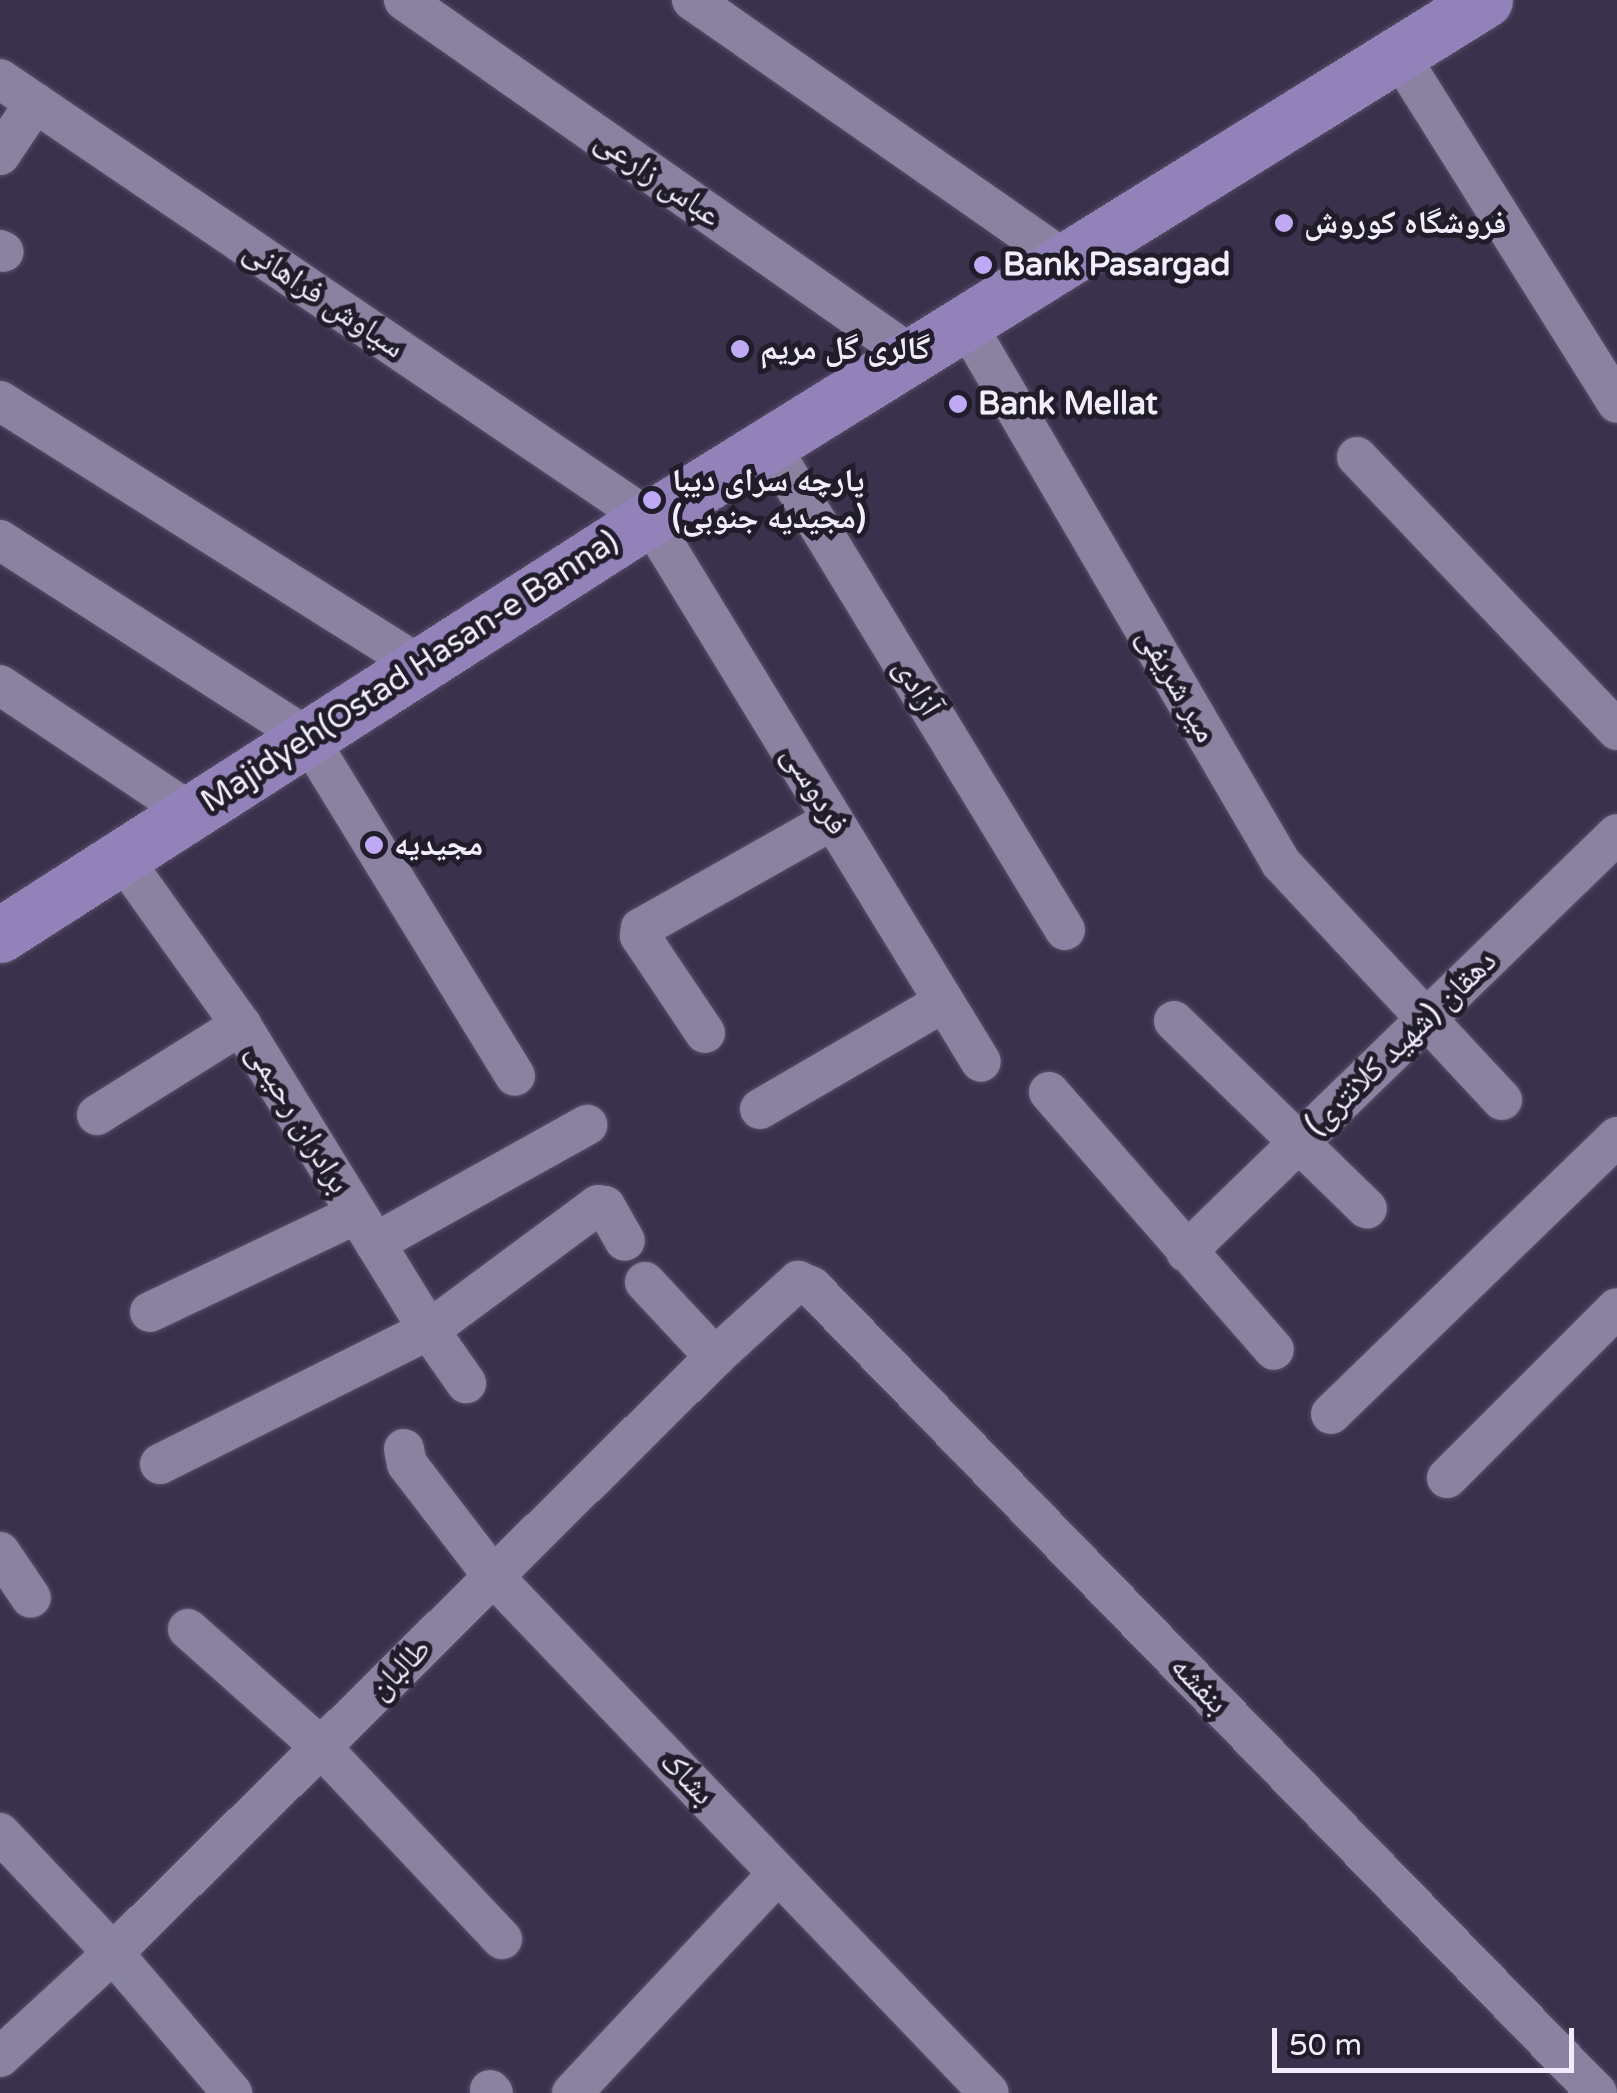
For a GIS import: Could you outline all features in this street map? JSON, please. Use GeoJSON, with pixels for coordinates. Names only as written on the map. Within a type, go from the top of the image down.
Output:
{"type":"FeatureCollection","features":[{"type":"Feature","properties":{"kind":"main road","name":"Majidyeh(Ostad Hasan-e Banna)"},"geometry":{"type":"LineString","coordinates":[[0,935],[649,519],[1485,0]]}},
{"type":"Feature","properties":{"kind":"street","name":"عباس زارعی"},"geometry":{"type":"LineString","coordinates":[[404,0],[911,356]]}},
{"type":"Feature","properties":{"kind":"street"},"geometry":{"type":"LineString","coordinates":[[692,0],[1065,260]]}},
{"type":"Feature","properties":{"kind":"street"},"geometry":{"type":"LineString","coordinates":[[1397,52],[1617,403]]}},
{"type":"Feature","properties":{"kind":"street","name":"سیاوش فراهانی"},"geometry":{"type":"LineString","coordinates":[[0,79],[649,519]]}},
{"type":"Feature","properties":{"kind":"street"},"geometry":{"type":"LineString","coordinates":[[0,155],[35,102]]}},
{"type":"Feature","properties":{"kind":"street","name":"میر شریفی"},"geometry":{"type":"LineString","coordinates":[[965,322],[1281,863],[1424,1021],[1502,1100]]}},
{"type":"Feature","properties":{"kind":"street"},"geometry":{"type":"LineString","coordinates":[[0,400],[421,666]]}},
{"type":"Feature","properties":{"kind":"street","name":"آزادی"},"geometry":{"type":"LineString","coordinates":[[769,444],[1066,930]]}},
{"type":"Feature","properties":{"kind":"street"},"geometry":{"type":"LineString","coordinates":[[1357,458],[1617,730]]}},
{"type":"Feature","properties":{"kind":"street","name":"فردوسی"},"geometry":{"type":"LineString","coordinates":[[649,519],[981,1062]]}},
{"type":"Feature","properties":{"kind":"street"},"geometry":{"type":"LineString","coordinates":[[0,540],[308,738],[515,1076]]}},
{"type":"Feature","properties":{"kind":"street"},"geometry":{"type":"LineString","coordinates":[[0,685],[191,813]]}},
{"type":"Feature","properties":{"kind":"street"},"geometry":{"type":"LineString","coordinates":[[704,1033],[640,936],[641,928],[833,820]]}},
{"type":"Feature","properties":{"kind":"street","name":"دهقان (شهید کلانتری)"},"geometry":{"type":"LineString","coordinates":[[1186,1252],[1617,834]]}},
{"type":"Feature","properties":{"kind":"street","name":"برادران رحیمی"},"geometry":{"type":"LineString","coordinates":[[122,858],[241,1025],[428,1330],[466,1383]]}},
{"type":"Feature","properties":{"kind":"street"},"geometry":{"type":"LineString","coordinates":[[760,1109],[944,1002]]}},
{"type":"Feature","properties":{"kind":"street"},"geometry":{"type":"LineString","coordinates":[[1174,1022],[1367,1209]]}},
{"type":"Feature","properties":{"kind":"street"},"geometry":{"type":"LineString","coordinates":[[98,1114],[241,1025]]}},
{"type":"Feature","properties":{"kind":"street"},"geometry":{"type":"LineString","coordinates":[[1048,1092],[1274,1350]]}},
{"type":"Feature","properties":{"kind":"street"},"geometry":{"type":"LineString","coordinates":[[150,1312],[366,1228],[587,1125]]}},
{"type":"Feature","properties":{"kind":"street"},"geometry":{"type":"LineString","coordinates":[[1331,1414],[1617,1138]]}},
{"type":"Feature","properties":{"kind":"street"},"geometry":{"type":"LineString","coordinates":[[160,1464],[428,1330],[598,1206],[605,1206],[625,1241]]}},
{"type":"Feature","properties":{"kind":"street","name":"طالبان"},"geometry":{"type":"LineString","coordinates":[[0,2057],[113,1953],[715,1357],[798,1281]]}},
{"type":"Feature","properties":{"kind":"street","name":"بنفشه"},"geometry":{"type":"LineString","coordinates":[[798,1281],[812,1288],[1597,2093]]}},
{"type":"Feature","properties":{"kind":"street"},"geometry":{"type":"LineString","coordinates":[[645,1282],[715,1357]]}},
{"type":"Feature","properties":{"kind":"street"},"geometry":{"type":"LineString","coordinates":[[1447,1478],[1617,1308]]}},
{"type":"Feature","properties":{"kind":"street","name":"بشاک"},"geometry":{"type":"LineString","coordinates":[[404,1449],[407,1464],[493,1576],[989,2093]]}},
{"type":"Feature","properties":{"kind":"street"},"geometry":{"type":"LineString","coordinates":[[0,1552],[32,1598]]}},
{"type":"Feature","properties":{"kind":"street"},"geometry":{"type":"LineString","coordinates":[[188,1629],[321,1747],[502,1938]]}},
{"type":"Feature","properties":{"kind":"street"},"geometry":{"type":"LineString","coordinates":[[0,1833],[113,1953],[232,2093]]}},
{"type":"Feature","properties":{"kind":"street"},"geometry":{"type":"LineString","coordinates":[[572,2093],[778,1874]]}},
{"type":"Feature","properties":{"kind":"place","name":"فروشگاه کوروش"},"geometry":{"type":"Point","coordinates":[1284,223]}},
{"type":"Feature","properties":{"kind":"place","name":"Bank Pasargad"},"geometry":{"type":"Point","coordinates":[983,265]}},
{"type":"Feature","properties":{"kind":"place","name":"گالری گل مریم"},"geometry":{"type":"Point","coordinates":[740,349]}},
{"type":"Feature","properties":{"kind":"place","name":"Bank Mellat"},"geometry":{"type":"Point","coordinates":[958,404]}},
{"type":"Feature","properties":{"kind":"place","name":"پارچه سرای دیبا (مجیدیه جنوبی)"},"geometry":{"type":"Point","coordinates":[652,500]}},
{"type":"Feature","properties":{"kind":"place","name":"مجیدیه"},"geometry":{"type":"Point","coordinates":[374,845]}}]}
